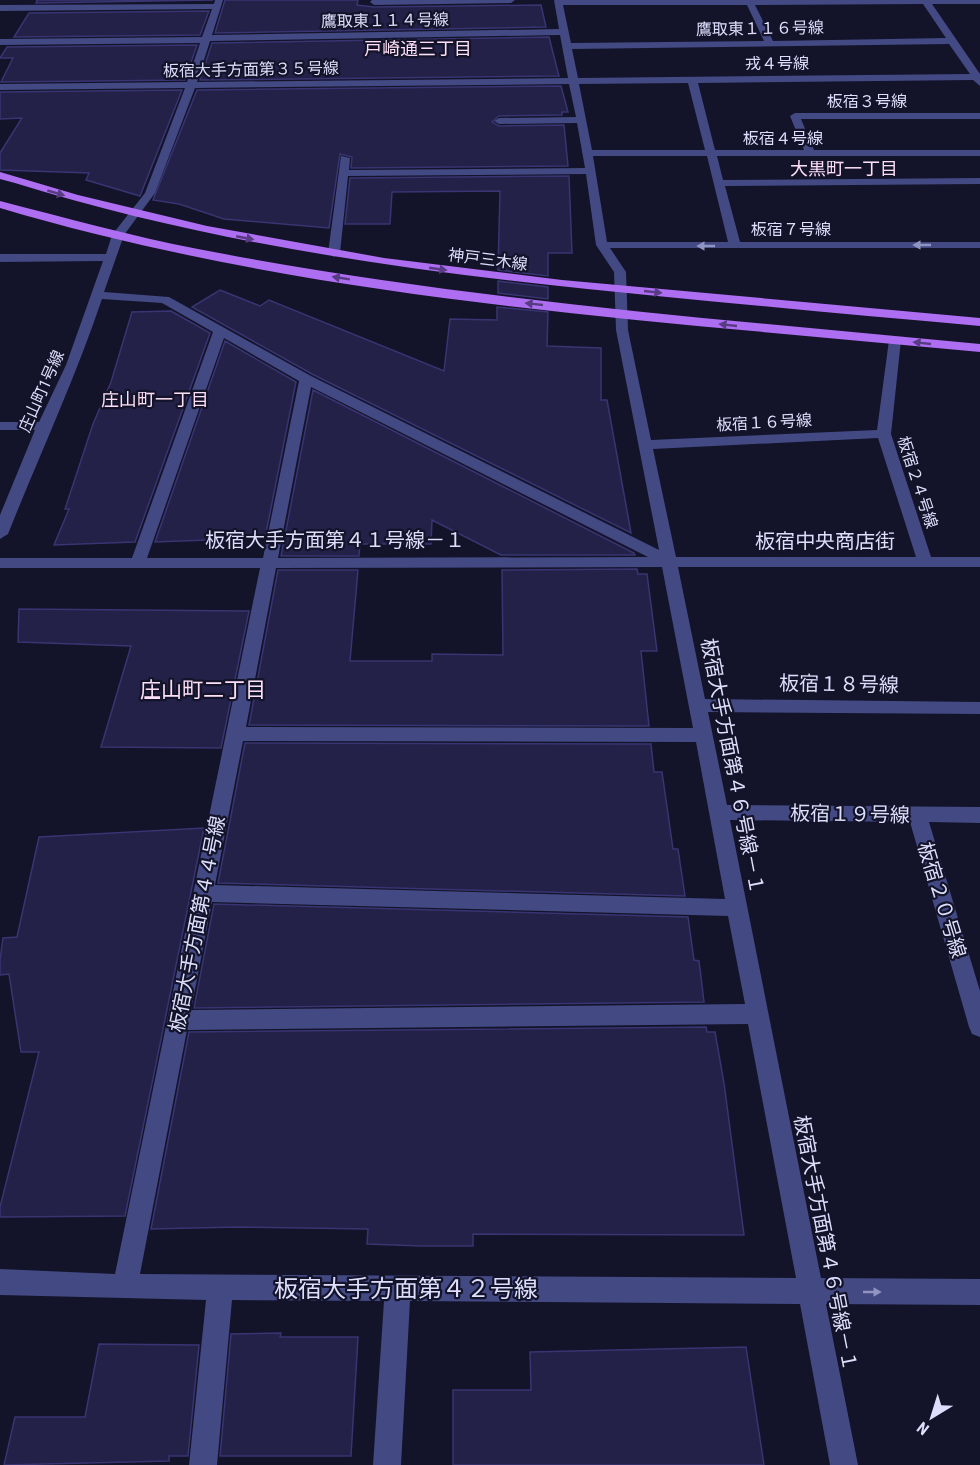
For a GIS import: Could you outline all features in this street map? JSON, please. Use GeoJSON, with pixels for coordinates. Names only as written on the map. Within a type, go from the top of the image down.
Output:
{"type":"FeatureCollection","features":[{"type":"Feature","properties":{"kind":"main road","name":"神戸三木線"},"geometry":{"type":"LineString","coordinates":[[0,175],[81,200],[135,213],[238,237],[334,254],[478,275],[837,311],[980,322]]}},
{"type":"Feature","properties":{"kind":"main road"},"geometry":{"type":"LineString","coordinates":[[0,204],[118,235],[221,257],[437,293],[622,314],[980,348]]}},
{"type":"Feature","properties":{"kind":"street"},"geometry":{"type":"LineString","coordinates":[[374,13],[374,1],[511,0]]}},
{"type":"Feature","properties":{"kind":"street"},"geometry":{"type":"LineString","coordinates":[[926,1],[978,79]]}},
{"type":"Feature","properties":{"kind":"street"},"geometry":{"type":"LineString","coordinates":[[558,2],[980,1]]}},
{"type":"Feature","properties":{"kind":"street","name":"板宿大手方面第４６号線－１"},"geometry":{"type":"LineString","coordinates":[[558,2],[574,79],[602,245],[620,272],[622,330],[759,1014],[844,1465]]}},
{"type":"Feature","properties":{"kind":"street"},"geometry":{"type":"LineString","coordinates":[[750,2],[770,43]]}},
{"type":"Feature","properties":{"kind":"street"},"geometry":{"type":"LineString","coordinates":[[0,8],[219,3],[191,86],[150,194],[118,235]]}},
{"type":"Feature","properties":{"kind":"street"},"geometry":{"type":"LineString","coordinates":[[372,35],[373,24]]}},
{"type":"Feature","properties":{"kind":"street","name":"鷹取東１１４号線"},"geometry":{"type":"LineString","coordinates":[[0,42],[564,32]]}},
{"type":"Feature","properties":{"kind":"street","name":"鷹取東１１６号線"},"geometry":{"type":"LineString","coordinates":[[568,46],[952,41]]}},
{"type":"Feature","properties":{"kind":"street","name":"板宿大手方面第３５号線"},"geometry":{"type":"LineString","coordinates":[[0,87],[574,79]]}},
{"type":"Feature","properties":{"kind":"street","name":"戎４号線"},"geometry":{"type":"LineString","coordinates":[[574,79],[978,79]]}},
{"type":"Feature","properties":{"kind":"street"},"geometry":{"type":"LineString","coordinates":[[692,79],[735,246]]}},
{"type":"Feature","properties":{"kind":"street","name":"板宿３号線"},"geometry":{"type":"LineString","coordinates":[[810,153],[795,116],[980,116]]}},
{"type":"Feature","properties":{"kind":"street"},"geometry":{"type":"LineString","coordinates":[[498,121],[581,120]]}},
{"type":"Feature","properties":{"kind":"street","name":"板宿４号線"},"geometry":{"type":"LineString","coordinates":[[345,173],[589,162],[712,153],[980,153]]}},
{"type":"Feature","properties":{"kind":"street"},"geometry":{"type":"LineString","coordinates":[[334,254],[345,158]]}},
{"type":"Feature","properties":{"kind":"street"},"geometry":{"type":"LineString","coordinates":[[720,183],[980,181]]}},
{"type":"Feature","properties":{"kind":"street","name":"庄山町1号線"},"geometry":{"type":"LineString","coordinates":[[0,534],[44,426],[72,365],[99,295],[118,235]]}},
{"type":"Feature","properties":{"kind":"street","name":"板宿７号線"},"geometry":{"type":"LineString","coordinates":[[602,245],[980,244]]}},
{"type":"Feature","properties":{"kind":"street"},"geometry":{"type":"LineString","coordinates":[[0,258],[112,257]]}},
{"type":"Feature","properties":{"kind":"street"},"geometry":{"type":"LineString","coordinates":[[99,295],[165,300],[306,379],[670,561]]}},
{"type":"Feature","properties":{"kind":"street"},"geometry":{"type":"LineString","coordinates":[[138,562],[220,331]]}},
{"type":"Feature","properties":{"kind":"street","name":"板宿２４号線"},"geometry":{"type":"LineString","coordinates":[[895,340],[884,434],[925,562]]}},
{"type":"Feature","properties":{"kind":"street","name":"板宿大手方面第４４号線"},"geometry":{"type":"LineString","coordinates":[[125,1287],[306,379]]}},
{"type":"Feature","properties":{"kind":"street"},"geometry":{"type":"LineString","coordinates":[[0,426],[44,426]]}},
{"type":"Feature","properties":{"kind":"street","name":"板宿１６号線"},"geometry":{"type":"LineString","coordinates":[[646,445],[884,434]]}},
{"type":"Feature","properties":{"kind":"street","name":"板宿大手方面第４１号線－１"},"geometry":{"type":"LineString","coordinates":[[0,563],[670,561]]}},
{"type":"Feature","properties":{"kind":"street","name":"板宿中央商店街"},"geometry":{"type":"LineString","coordinates":[[670,561],[980,562]]}},
{"type":"Feature","properties":{"kind":"street","name":"板宿１８号線"},"geometry":{"type":"LineString","coordinates":[[698,705],[980,708]]}},
{"type":"Feature","properties":{"kind":"street"},"geometry":{"type":"LineString","coordinates":[[235,734],[704,735]]}},
{"type":"Feature","properties":{"kind":"street","name":"板宿１９号線"},"geometry":{"type":"LineString","coordinates":[[719,812],[980,815]]}},
{"type":"Feature","properties":{"kind":"street","name":"板宿２０号線"},"geometry":{"type":"LineString","coordinates":[[916,814],[979,1020]]}},
{"type":"Feature","properties":{"kind":"street"},"geometry":{"type":"LineString","coordinates":[[203,893],[737,908]]}},
{"type":"Feature","properties":{"kind":"street"},"geometry":{"type":"LineString","coordinates":[[178,1020],[759,1014]]}},
{"type":"Feature","properties":{"kind":"street","name":"板宿大手方面第４２号線"},"geometry":{"type":"LineString","coordinates":[[0,1282],[220,1288],[813,1293],[980,1292]]}},
{"type":"Feature","properties":{"kind":"street"},"geometry":{"type":"LineString","coordinates":[[203,1465],[220,1288]]}},
{"type":"Feature","properties":{"kind":"street"},"geometry":{"type":"LineString","coordinates":[[387,1465],[398,1288]]}},
{"type":"Feature","properties":{"kind":"building"},"geometry":{"type":"Polygon","coordinates":[[[37,0],[213,0],[36,3],[37,0]]]}},
{"type":"Feature","properties":{"kind":"building"},"geometry":{"type":"Polygon","coordinates":[[[225,0],[358,0],[357,5],[374,7],[541,5],[546,27],[215,33],[225,0]]]}},
{"type":"Feature","properties":{"kind":"building"},"geometry":{"type":"Polygon","coordinates":[[[209,11],[200,35],[14,37],[29,13],[209,11]]]}},
{"type":"Feature","properties":{"kind":"building"},"geometry":{"type":"Polygon","coordinates":[[[549,37],[559,76],[200,80],[212,43],[549,37]]]}},
{"type":"Feature","properties":{"kind":"building"},"geometry":{"type":"Polygon","coordinates":[[[197,45],[185,80],[1,82],[13,58],[0,58],[7,47],[197,45]]]}},
{"type":"Feature","properties":{"kind":"building"},"geometry":{"type":"Polygon","coordinates":[[[561,86],[568,112],[562,112],[562,115],[499,116],[492,122],[499,126],[564,125],[568,166],[351,168],[352,157],[340,154],[329,228],[224,219],[179,204],[153,200],[197,90],[561,86]]]}},
{"type":"Feature","properties":{"kind":"building"},"geometry":{"type":"Polygon","coordinates":[[[182,90],[140,196],[86,180],[89,173],[0,170],[0,153],[22,118],[0,119],[0,92],[182,90]]]}},
{"type":"Feature","properties":{"kind":"building"},"geometry":{"type":"Polygon","coordinates":[[[569,176],[572,253],[548,253],[548,276],[498,270],[500,191],[392,192],[390,224],[345,224],[350,178],[569,176]]]}},
{"type":"Feature","properties":{"kind":"building"},"geometry":{"type":"Polygon","coordinates":[[[498,281],[548,287],[548,299],[498,293],[498,281]]]}},
{"type":"Feature","properties":{"kind":"building"},"geometry":{"type":"Polygon","coordinates":[[[220,290],[260,306],[269,300],[444,371],[450,319],[497,320],[497,307],[548,312],[547,346],[601,348],[601,400],[607,400],[631,533],[312,374],[192,307],[220,290]]]}},
{"type":"Feature","properties":{"kind":"building"},"geometry":{"type":"Polygon","coordinates":[[[171,311],[210,333],[135,542],[54,545],[69,509],[65,509],[93,424],[111,382],[132,312],[171,311]]]}},
{"type":"Feature","properties":{"kind":"building"},"geometry":{"type":"Polygon","coordinates":[[[225,341],[296,382],[265,538],[155,542],[225,341]]]}},
{"type":"Feature","properties":{"kind":"building"},"geometry":{"type":"Polygon","coordinates":[[[313,390],[635,555],[501,555],[432,520],[431,544],[360,544],[359,556],[281,556],[313,390]]]}},
{"type":"Feature","properties":{"kind":"building"},"geometry":{"type":"Polygon","coordinates":[[[637,569],[638,574],[647,574],[657,651],[641,651],[649,726],[249,725],[278,570],[358,570],[350,661],[432,661],[432,654],[503,655],[502,570],[637,569]]]}},
{"type":"Feature","properties":{"kind":"building"},"geometry":{"type":"Polygon","coordinates":[[[19,609],[249,611],[221,748],[101,747],[131,646],[18,642],[19,609]]]}},
{"type":"Feature","properties":{"kind":"building"},"geometry":{"type":"Polygon","coordinates":[[[245,743],[651,744],[654,772],[662,772],[673,849],[678,849],[685,896],[218,883],[245,743]]]}},
{"type":"Feature","properties":{"kind":"building"},"geometry":{"type":"Polygon","coordinates":[[[204,828],[125,1216],[0,1217],[0,1207],[39,1052],[21,1052],[9,974],[0,975],[0,960],[3,938],[17,937],[39,837],[204,828]]]}},
{"type":"Feature","properties":{"kind":"building"},"geometry":{"type":"Polygon","coordinates":[[[214,904],[688,917],[694,960],[699,961],[704,1002],[194,1008],[214,904]]]}},
{"type":"Feature","properties":{"kind":"building"},"geometry":{"type":"Polygon","coordinates":[[[706,1027],[707,1032],[715,1032],[744,1235],[473,1234],[473,1246],[421,1246],[367,1244],[368,1229],[238,1227],[151,1229],[189,1032],[706,1027]]]}},
{"type":"Feature","properties":{"kind":"building"},"geometry":{"type":"Polygon","coordinates":[[[281,1333],[280,1337],[358,1337],[351,1456],[220,1456],[231,1334],[281,1333]]]}},
{"type":"Feature","properties":{"kind":"building"},"geometry":{"type":"Polygon","coordinates":[[[99,1344],[199,1345],[188,1456],[169,1456],[169,1461],[4,1465],[15,1417],[85,1417],[99,1344]]]}},
{"type":"Feature","properties":{"kind":"building"},"geometry":{"type":"Polygon","coordinates":[[[746,1347],[764,1465],[453,1465],[453,1390],[531,1390],[530,1352],[746,1347]]]}},
{"type":"Feature","properties":{"kind":"district","name":"戸崎通三丁目"},"geometry":{"type":"Point","coordinates":[418,49]}},
{"type":"Feature","properties":{"kind":"district","name":"大黒町一丁目"},"geometry":{"type":"Point","coordinates":[844,169]}},
{"type":"Feature","properties":{"kind":"district","name":"庄山町一丁目"},"geometry":{"type":"Point","coordinates":[155,400]}},
{"type":"Feature","properties":{"kind":"district","name":"庄山町二丁目"},"geometry":{"type":"Point","coordinates":[203,690]}}]}
